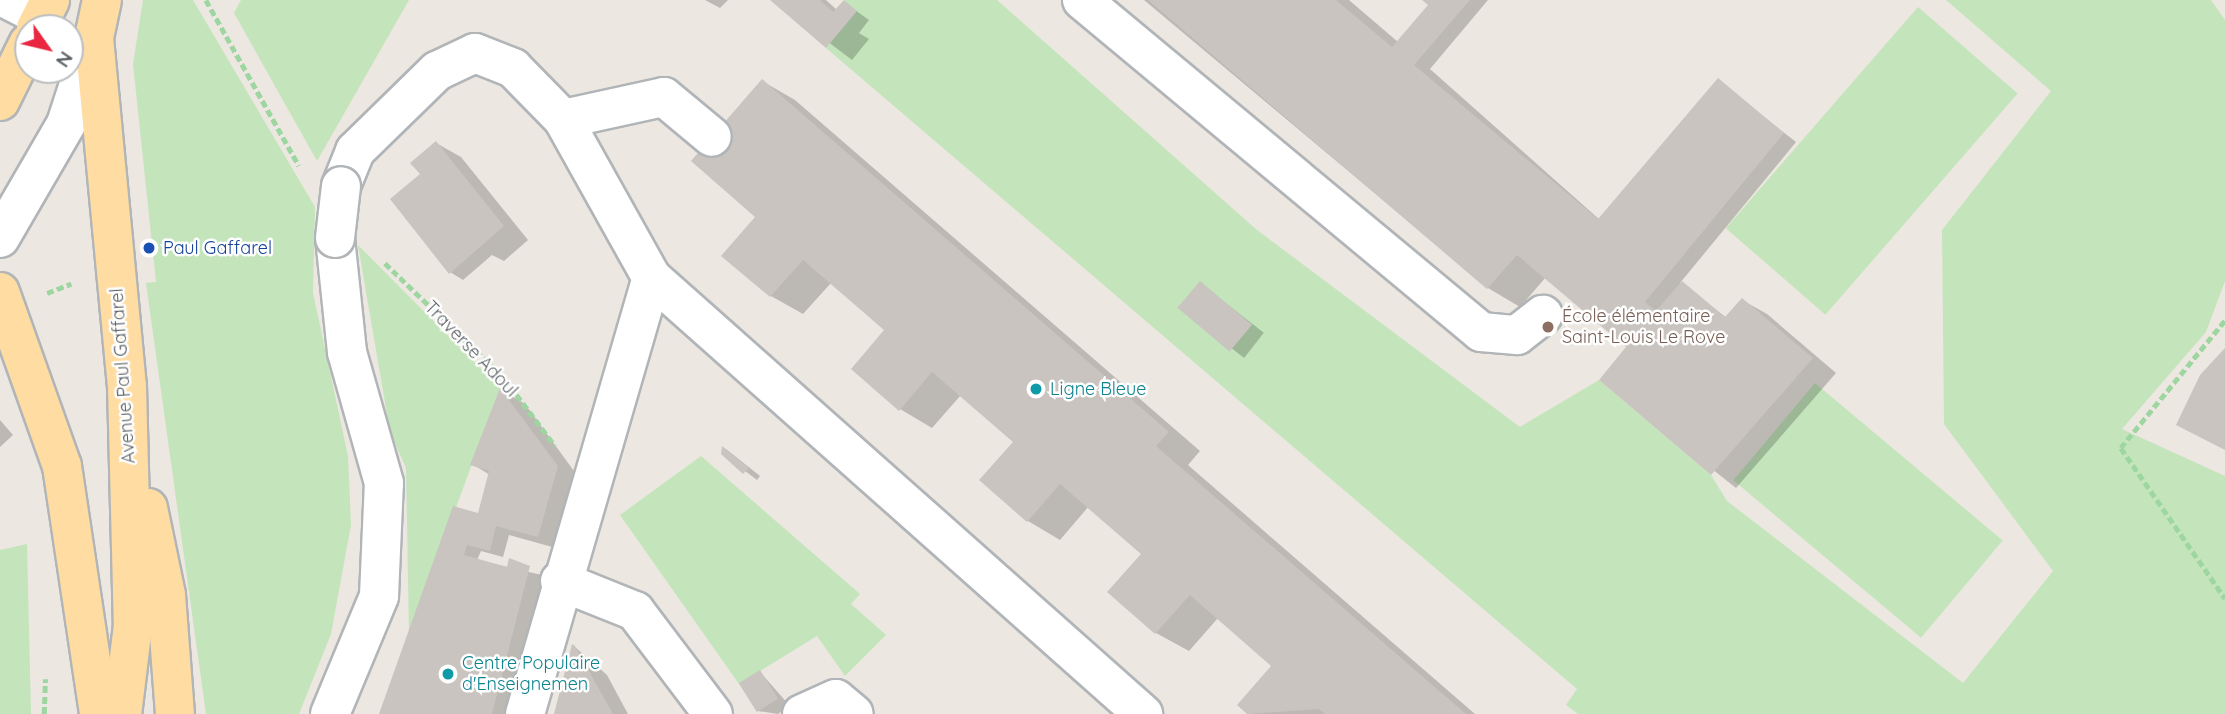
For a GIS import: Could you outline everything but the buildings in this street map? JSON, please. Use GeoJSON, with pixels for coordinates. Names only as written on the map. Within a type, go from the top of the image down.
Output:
{"type":"FeatureCollection","features":[{"type":"Feature","properties":{"kind":"main road","name":"Avenue Paul Gaffarel"},"geometry":{"type":"LineString","coordinates":[[102,0],[94,38],[127,386],[133,625],[122,714]]}},
{"type":"Feature","properties":{"kind":"main road"},"geometry":{"type":"LineString","coordinates":[[0,101],[14,66]]}},
{"type":"Feature","properties":{"kind":"main road"},"geometry":{"type":"LineString","coordinates":[[0,292],[62,466],[99,714]]}},
{"type":"Feature","properties":{"kind":"main road"},"geometry":{"type":"LineString","coordinates":[[127,386],[166,595],[175,714]]}},
{"type":"Feature","properties":{"kind":"street"},"geometry":{"type":"LineString","coordinates":[[1082,0],[1481,332],[1517,335],[1543,316]]}},
{"type":"Feature","properties":{"kind":"street"},"geometry":{"type":"LineString","coordinates":[[0,238],[66,124],[94,38]]}},
{"type":"Feature","properties":{"kind":"street"},"geometry":{"type":"LineString","coordinates":[[330,714],[379,596],[384,483],[347,352],[335,239],[341,186],[355,151],[370,136],[438,71],[475,53],[513,68],[563,119],[652,278],[1143,714]]}},
{"type":"Feature","properties":{"kind":"street"},"geometry":{"type":"LineString","coordinates":[[563,119],[664,97],[712,137]]}},
{"type":"Feature","properties":{"kind":"street"},"geometry":{"type":"LineString","coordinates":[[525,714],[584,495],[652,278]]}},
{"type":"Feature","properties":{"kind":"street"},"geometry":{"type":"LineString","coordinates":[[561,581],[635,611],[713,714]]}},
{"type":"Feature","properties":{"kind":"street"},"geometry":{"type":"LineString","coordinates":[[802,714],[836,699],[854,714]]}},
{"type":"Feature","properties":{"kind":"path"},"geometry":{"type":"LineString","coordinates":[[206,0],[303,173]]}},
{"type":"Feature","properties":{"kind":"path","name":"Traverse Adoul"},"geometry":{"type":"LineString","coordinates":[[375,254],[504,378],[584,495]]}},
{"type":"Feature","properties":{"kind":"path"},"geometry":{"type":"LineString","coordinates":[[2225,321],[2121,448],[2225,598]]}},
{"type":"Feature","properties":{"kind":"green space"},"geometry":{"type":"Polygon","coordinates":[[[143,0],[193,0],[315,207],[313,293],[348,456],[351,525],[331,634],[299,714],[206,714],[146,283],[156,282],[133,64],[143,0]]]}},
{"type":"Feature","properties":{"kind":"green space"},"geometry":{"type":"Polygon","coordinates":[[[241,0],[409,0],[317,161],[234,13],[241,0]]]}},
{"type":"Feature","properties":{"kind":"green space"},"geometry":{"type":"Polygon","coordinates":[[[844,0],[997,0],[1257,230],[1520,427],[1599,380],[1711,475],[1727,501],[1963,683],[2053,571],[1944,424],[1942,230],[2051,91],[1946,0],[2211,0],[2225,20],[2225,281],[2206,332],[2122,429],[2225,476],[2225,714],[1578,714],[1566,705],[1577,689],[826,48],[856,11],[844,0]]]}},
{"type":"Feature","properties":{"kind":"green space"},"geometry":{"type":"Polygon","coordinates":[[[1918,7],[2018,94],[1825,315],[1726,228],[1918,7]]]}},
{"type":"Feature","properties":{"kind":"green space"},"geometry":{"type":"Polygon","coordinates":[[[358,245],[500,388],[409,635],[406,468],[390,432],[358,245]]]}},
{"type":"Feature","properties":{"kind":"green space"},"geometry":{"type":"Polygon","coordinates":[[[1815,383],[2003,540],[1921,638],[1733,480],[1815,383]]]}},
{"type":"Feature","properties":{"kind":"green space"},"geometry":{"type":"Polygon","coordinates":[[[701,456],[860,594],[851,604],[886,635],[845,676],[817,636],[739,684],[620,515],[701,456]]]}},
{"type":"Feature","properties":{"kind":"green space"},"geometry":{"type":"Polygon","coordinates":[[[27,544],[31,714],[0,714],[0,550],[27,544]]]}},
{"type":"Feature","properties":{"kind":"place","name":"Paul Gaffarel"},"geometry":{"type":"Point","coordinates":[149,248]}},
{"type":"Feature","properties":{"kind":"place","name":"École élémentaire Saint-Louis Le Rove"},"geometry":{"type":"Point","coordinates":[1548,327]}},
{"type":"Feature","properties":{"kind":"place","name":"Ligne Bleue"},"geometry":{"type":"Point","coordinates":[1036,389]}},
{"type":"Feature","properties":{"kind":"place","name":"Centre Populaire d'Enseignemen"},"geometry":{"type":"Point","coordinates":[448,674]}}]}
